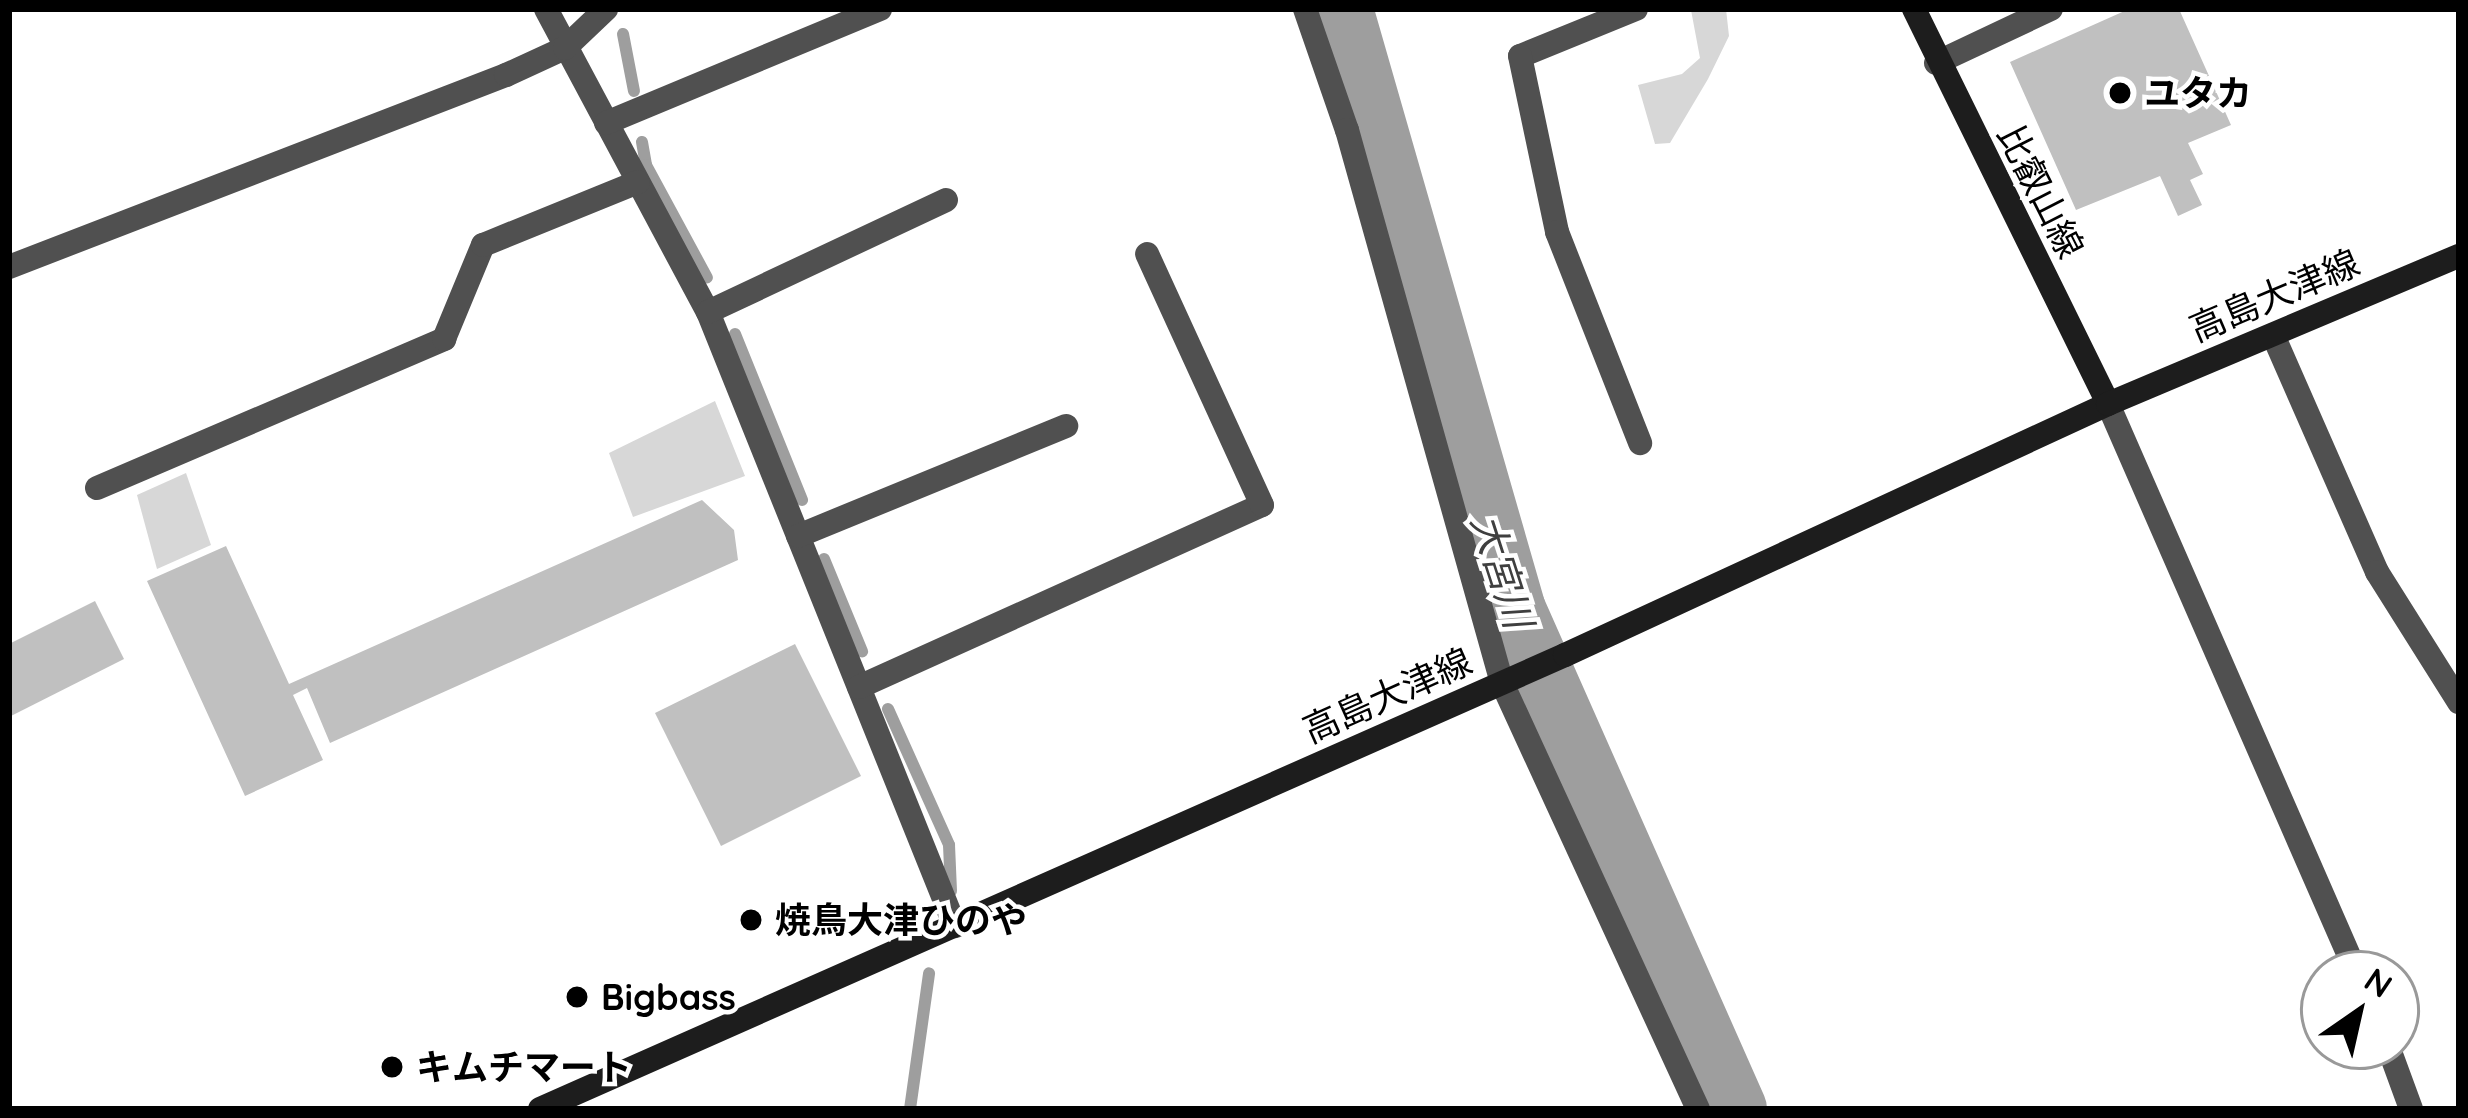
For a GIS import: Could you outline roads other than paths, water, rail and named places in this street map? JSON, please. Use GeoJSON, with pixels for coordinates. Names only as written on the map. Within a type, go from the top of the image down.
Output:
{"type":"FeatureCollection","features":[{"type":"Feature","properties":{"kind":"main road","name":"比叡山線"},"geometry":{"type":"LineString","coordinates":[[1914,9],[1936,63],[2108,404]]}},
{"type":"Feature","properties":{"kind":"main road","name":"高島大津線"},"geometry":{"type":"LineString","coordinates":[[541,1109],[1565,656],[2108,404],[2459,256]]}},
{"type":"Feature","properties":{"kind":"street"},"geometry":{"type":"LineString","coordinates":[[545,9],[708,312],[956,926]]}},
{"type":"Feature","properties":{"kind":"street"},"geometry":{"type":"LineString","coordinates":[[9,267],[565,49],[606,9]]}},
{"type":"Feature","properties":{"kind":"street"},"geometry":{"type":"LineString","coordinates":[[606,123],[880,9]]}},
{"type":"Feature","properties":{"kind":"street"},"geometry":{"type":"LineString","coordinates":[[1304,9],[1347,130],[1507,681],[1698,1109]]}},
{"type":"Feature","properties":{"kind":"street"},"geometry":{"type":"LineString","coordinates":[[1636,9],[1520,56],[1557,232],[1640,443]]}},
{"type":"Feature","properties":{"kind":"street"},"geometry":{"type":"LineString","coordinates":[[1936,63],[2051,9]]}},
{"type":"Feature","properties":{"kind":"street"},"geometry":{"type":"LineString","coordinates":[[97,488],[444,339],[483,245],[638,182]]}},
{"type":"Feature","properties":{"kind":"street"},"geometry":{"type":"LineString","coordinates":[[708,312],[946,200]]}},
{"type":"Feature","properties":{"kind":"street"},"geometry":{"type":"LineString","coordinates":[[859,687],[1262,505],[1148,254]]}},
{"type":"Feature","properties":{"kind":"street"},"geometry":{"type":"LineString","coordinates":[[2273,335],[2377,572],[2459,702]]}},
{"type":"Feature","properties":{"kind":"street"},"geometry":{"type":"LineString","coordinates":[[2108,404],[2347,950]]}},
{"type":"Feature","properties":{"kind":"street"},"geometry":{"type":"LineString","coordinates":[[798,536],[1066,426]]}},
{"type":"Feature","properties":{"kind":"street"},"geometry":{"type":"LineString","coordinates":[[2397,1070],[2411,1109]]}},
{"type":"Feature","properties":{"kind":"waterway","name":"大宮川"},"geometry":{"type":"LineString","coordinates":[[1338,9],[1511,610],[1732,1109]]}},
{"type":"Feature","properties":{"kind":"waterway"},"geometry":{"type":"LineString","coordinates":[[623,34],[634,91]]}},
{"type":"Feature","properties":{"kind":"waterway"},"geometry":{"type":"LineString","coordinates":[[642,142],[646,165],[707,278]]}},
{"type":"Feature","properties":{"kind":"waterway"},"geometry":{"type":"LineString","coordinates":[[735,334],[802,500]]}},
{"type":"Feature","properties":{"kind":"waterway"},"geometry":{"type":"LineString","coordinates":[[824,559],[862,651]]}},
{"type":"Feature","properties":{"kind":"waterway"},"geometry":{"type":"LineString","coordinates":[[888,709],[949,845],[951,891]]}},
{"type":"Feature","properties":{"kind":"waterway"},"geometry":{"type":"LineString","coordinates":[[910,1109],[929,973]]}},
{"type":"Feature","properties":{"kind":"place","name":"ユタカ"},"geometry":{"type":"Point","coordinates":[2120,93]}},
{"type":"Feature","properties":{"kind":"place","name":"焼鳥大津ひのや"},"geometry":{"type":"Point","coordinates":[751,920]}},
{"type":"Feature","properties":{"kind":"place","name":"Bigbass"},"geometry":{"type":"Point","coordinates":[577,997]}},
{"type":"Feature","properties":{"kind":"place","name":"キムチマート"},"geometry":{"type":"Point","coordinates":[392,1067]}}]}
